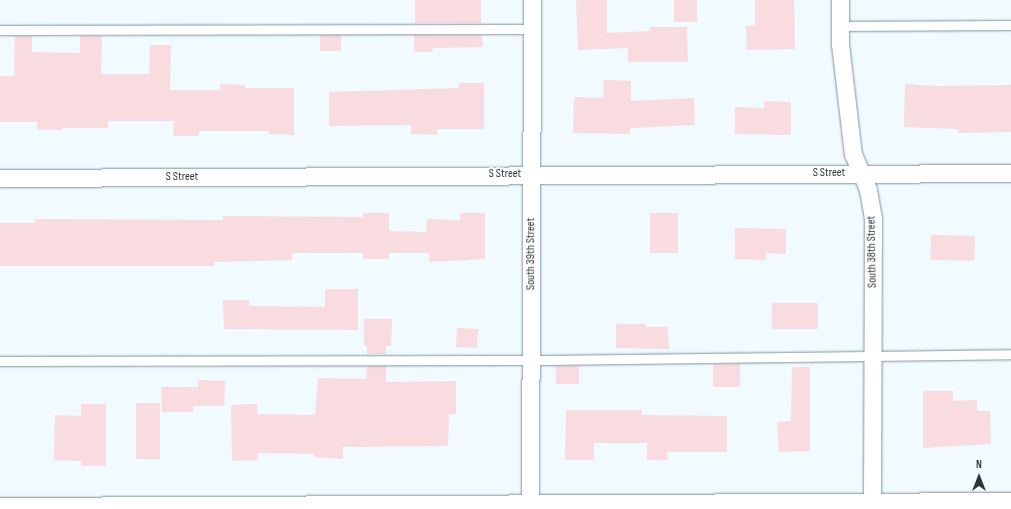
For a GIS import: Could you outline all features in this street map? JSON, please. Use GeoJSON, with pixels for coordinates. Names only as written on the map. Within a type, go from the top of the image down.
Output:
{"type":"FeatureCollection","features":[{"type":"Feature","properties":{"kind":"street","name":"South 39th Street"},"geometry":{"type":"LineString","coordinates":[[530,506],[532,0]]}},
{"type":"Feature","properties":{"kind":"street","name":"South 38th Street"},"geometry":{"type":"LineString","coordinates":[[840,0],[840,26],[853,154],[868,190],[873,217],[872,505]]}},
{"type":"Feature","properties":{"kind":"street","name":"S Street"},"geometry":{"type":"LineString","coordinates":[[0,178],[1011,172]]}},
{"type":"Feature","properties":{"kind":"street"},"geometry":{"type":"LineString","coordinates":[[0,506],[872,505],[1011,501]]}},
{"type":"Feature","properties":{"kind":"lane"},"geometry":{"type":"LineString","coordinates":[[840,26],[1011,25]]}},
{"type":"Feature","properties":{"kind":"lane"},"geometry":{"type":"LineString","coordinates":[[0,30],[532,29]]}},
{"type":"Feature","properties":{"kind":"lane"},"geometry":{"type":"LineString","coordinates":[[0,361],[531,360],[1011,354]]}},
{"type":"Feature","properties":{"kind":"building"},"geometry":{"type":"Polygon","coordinates":[[[415,0],[481,0],[481,23],[415,23],[415,0]]]}},
{"type":"Feature","properties":{"kind":"building"},"geometry":{"type":"Polygon","coordinates":[[[576,0],[607,0],[607,33],[650,31],[650,27],[687,27],[688,62],[628,62],[628,48],[578,50],[576,0]]]}},
{"type":"Feature","properties":{"kind":"building"},"geometry":{"type":"Polygon","coordinates":[[[674,0],[697,0],[697,22],[674,22],[674,0]]]}},
{"type":"Feature","properties":{"kind":"building"},"geometry":{"type":"Polygon","coordinates":[[[755,0],[794,0],[795,49],[747,50],[746,26],[755,25],[755,0]]]}},
{"type":"Feature","properties":{"kind":"building"},"geometry":{"type":"Polygon","coordinates":[[[320,35],[341,35],[341,51],[320,51],[320,35]]]}},
{"type":"Feature","properties":{"kind":"building"},"geometry":{"type":"Polygon","coordinates":[[[414,35],[482,35],[483,47],[433,48],[432,52],[414,52],[414,35]]]}},
{"type":"Feature","properties":{"kind":"building"},"geometry":{"type":"Polygon","coordinates":[[[15,36],[32,36],[32,52],[80,53],[80,36],[102,36],[101,74],[149,74],[150,45],[171,45],[170,90],[220,90],[220,84],[245,85],[245,88],[294,88],[294,135],[269,134],[269,131],[199,131],[199,136],[173,136],[174,121],[108,121],[108,128],[62,128],[62,130],[37,130],[37,122],[0,122],[0,76],[14,76],[15,36]]]}},
{"type":"Feature","properties":{"kind":"building"},"geometry":{"type":"Polygon","coordinates":[[[604,80],[631,81],[631,101],[694,98],[695,125],[630,128],[630,134],[573,133],[574,97],[603,98],[604,80]]]}},
{"type":"Feature","properties":{"kind":"building"},"geometry":{"type":"Polygon","coordinates":[[[459,83],[484,83],[484,129],[437,129],[437,135],[411,134],[411,125],[329,126],[329,92],[459,88],[459,83]]]}},
{"type":"Feature","properties":{"kind":"building"},"geometry":{"type":"Polygon","coordinates":[[[905,84],[937,86],[1011,85],[1011,132],[958,133],[958,129],[904,127],[905,84]]]}},
{"type":"Feature","properties":{"kind":"building"},"geometry":{"type":"Polygon","coordinates":[[[764,101],[791,102],[791,135],[735,134],[735,107],[764,108],[764,101]]]}},
{"type":"Feature","properties":{"kind":"building"},"geometry":{"type":"Polygon","coordinates":[[[363,213],[389,213],[389,231],[426,232],[427,219],[460,220],[460,213],[485,213],[485,259],[429,262],[429,253],[389,253],[389,259],[363,259],[363,253],[292,253],[292,260],[214,262],[214,266],[0,266],[0,223],[35,223],[35,219],[223,220],[223,216],[363,217],[363,213]]]}},
{"type":"Feature","properties":{"kind":"building"},"geometry":{"type":"Polygon","coordinates":[[[650,213],[678,213],[678,253],[650,253],[650,213]]]}},
{"type":"Feature","properties":{"kind":"building"},"geometry":{"type":"Polygon","coordinates":[[[735,228],[786,229],[786,254],[766,253],[766,260],[735,259],[735,228]]]}},
{"type":"Feature","properties":{"kind":"building"},"geometry":{"type":"Polygon","coordinates":[[[931,235],[975,236],[975,261],[931,260],[931,235]]]}},
{"type":"Feature","properties":{"kind":"building"},"geometry":{"type":"Polygon","coordinates":[[[325,289],[358,289],[358,330],[224,329],[223,300],[249,300],[249,306],[325,307],[325,289]]]}},
{"type":"Feature","properties":{"kind":"building"},"geometry":{"type":"Polygon","coordinates":[[[772,303],[818,303],[818,329],[772,329],[772,303]]]}},
{"type":"Feature","properties":{"kind":"building"},"geometry":{"type":"Polygon","coordinates":[[[364,319],[392,319],[391,346],[386,346],[386,354],[367,354],[367,346],[364,346],[364,319]]]}},
{"type":"Feature","properties":{"kind":"building"},"geometry":{"type":"Polygon","coordinates":[[[616,324],[646,324],[646,327],[668,327],[669,349],[616,348],[616,324]]]}},
{"type":"Feature","properties":{"kind":"building"},"geometry":{"type":"Polygon","coordinates":[[[457,328],[478,329],[477,348],[456,347],[457,328]]]}},
{"type":"Feature","properties":{"kind":"building"},"geometry":{"type":"Polygon","coordinates":[[[713,364],[740,364],[740,387],[713,387],[713,364]]]}},
{"type":"Feature","properties":{"kind":"building"},"geometry":{"type":"Polygon","coordinates":[[[367,366],[386,366],[386,382],[456,381],[456,414],[449,414],[448,446],[343,447],[343,459],[314,457],[314,454],[258,453],[258,460],[232,461],[231,405],[257,404],[257,414],[315,415],[318,378],[366,379],[367,366]]]}},
{"type":"Feature","properties":{"kind":"building"},"geometry":{"type":"Polygon","coordinates":[[[556,366],[579,366],[579,384],[556,384],[556,366]]]}},
{"type":"Feature","properties":{"kind":"building"},"geometry":{"type":"Polygon","coordinates":[[[792,367],[810,367],[810,451],[779,452],[777,422],[791,421],[792,367]]]}},
{"type":"Feature","properties":{"kind":"building"},"geometry":{"type":"Polygon","coordinates":[[[198,380],[225,381],[224,406],[193,406],[193,412],[162,412],[161,387],[198,387],[198,380]]]}},
{"type":"Feature","properties":{"kind":"building"},"geometry":{"type":"Polygon","coordinates":[[[923,391],[953,391],[953,401],[977,400],[977,411],[990,411],[991,444],[923,448],[923,391]]]}},
{"type":"Feature","properties":{"kind":"building"},"geometry":{"type":"Polygon","coordinates":[[[136,403],[160,403],[160,459],[136,459],[136,403]]]}},
{"type":"Feature","properties":{"kind":"building"},"geometry":{"type":"Polygon","coordinates":[[[81,404],[106,404],[106,466],[81,466],[81,461],[54,460],[55,415],[81,416],[81,404]]]}},
{"type":"Feature","properties":{"kind":"building"},"geometry":{"type":"Polygon","coordinates":[[[566,410],[642,410],[642,415],[727,416],[727,452],[667,452],[668,460],[647,460],[647,443],[594,443],[594,460],[565,460],[566,410]]]}}]}
